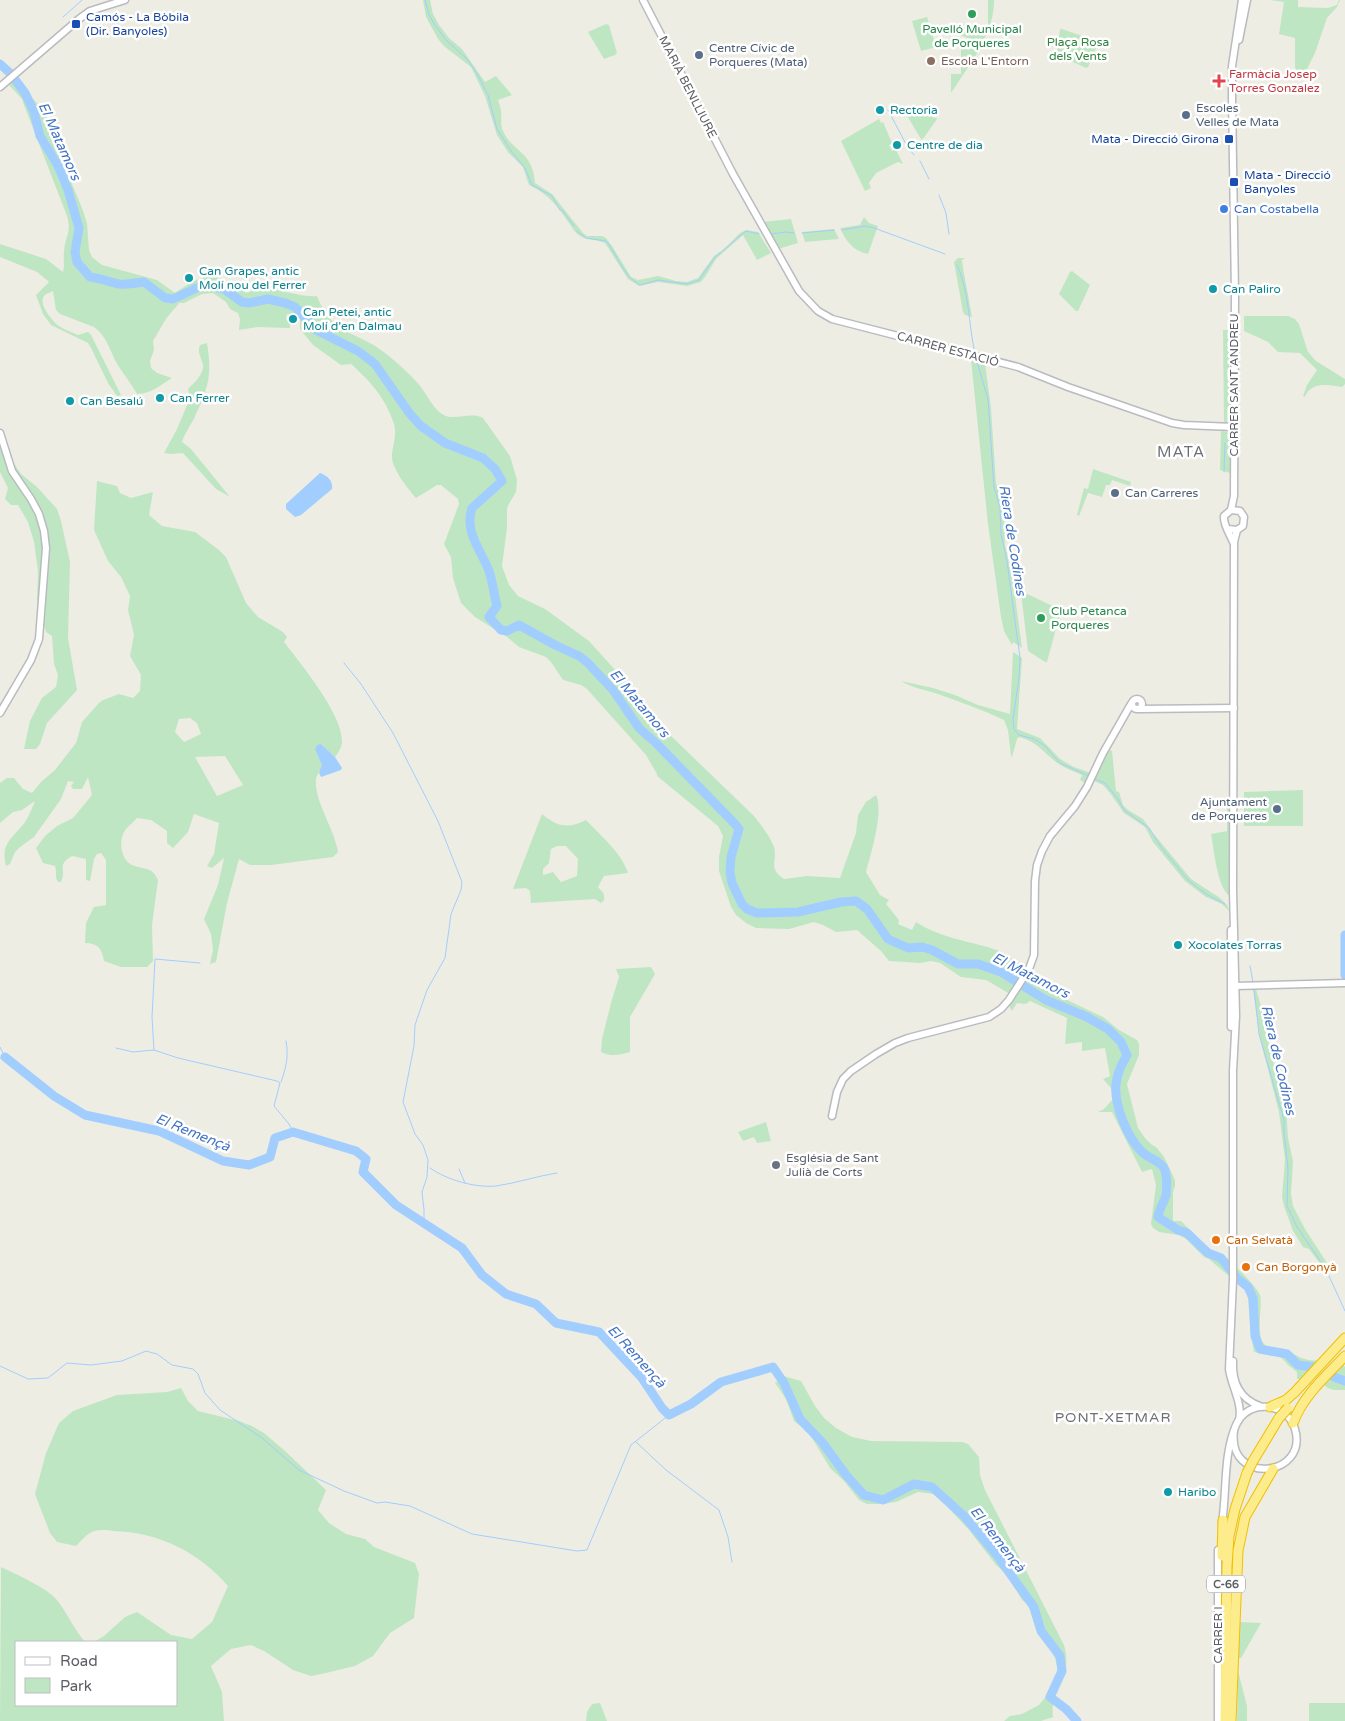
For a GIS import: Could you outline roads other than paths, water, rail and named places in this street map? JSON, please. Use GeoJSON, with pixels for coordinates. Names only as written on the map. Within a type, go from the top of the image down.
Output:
{"type":"FeatureCollection","features":[{"type":"Feature","properties":{"kind":"highway"},"geometry":{"type":"LineString","coordinates":[[1266,1407],[1286,1400],[1345,1338]]}},
{"type":"Feature","properties":{"kind":"highway","name":"C-66"},"geometry":{"type":"LineString","coordinates":[[1224,1721],[1227,1566],[1229,1536],[1235,1509],[1254,1461],[1280,1419],[1345,1346]]}},
{"type":"Feature","properties":{"kind":"highway","name":"C-66"},"geometry":{"type":"LineString","coordinates":[[1289,1408],[1345,1350]]}},
{"type":"Feature","properties":{"kind":"highway"},"geometry":{"type":"LineString","coordinates":[[1292,1424],[1307,1396],[1345,1356]]}},
{"type":"Feature","properties":{"kind":"highway"},"geometry":{"type":"LineString","coordinates":[[1231,1721],[1238,1551],[1246,1517],[1273,1468]]}},
{"type":"Feature","properties":{"kind":"highway","name":"C-66"},"geometry":{"type":"LineString","coordinates":[[1231,1721],[1231,1565],[1236,1523],[1249,1473]]}},
{"type":"Feature","properties":{"kind":"highway"},"geometry":{"type":"LineString","coordinates":[[1223,1520],[1222,1580],[1225,1699]]}},
{"type":"Feature","properties":{"kind":"main road"},"geometry":{"type":"LineString","coordinates":[[0,87],[90,11],[125,0]]}},
{"type":"Feature","properties":{"kind":"main road","name":"MARIÀ BENLLIURE"},"geometry":{"type":"LineString","coordinates":[[643,0],[733,174]]}},
{"type":"Feature","properties":{"kind":"main road","name":"CARRER SANT ANDREU"},"geometry":{"type":"LineString","coordinates":[[1231,510],[1234,496],[1232,66],[1242,0]]}},
{"type":"Feature","properties":{"kind":"main road","name":"CARRER SANT ANDREU"},"geometry":{"type":"LineString","coordinates":[[1234,184],[1236,169],[1235,98],[1237,58],[1247,0]]}},
{"type":"Feature","properties":{"kind":"main road","name":"CARRER ESTACIÓ"},"geometry":{"type":"LineString","coordinates":[[733,174],[799,291],[818,311],[832,319],[1018,367],[1068,387],[1172,423],[1184,426],[1234,427]]}},
{"type":"Feature","properties":{"kind":"main road"},"geometry":{"type":"LineString","coordinates":[[0,433],[12,472],[39,514],[46,548],[39,639],[31,660],[0,713]]}},
{"type":"Feature","properties":{"kind":"main road","name":"CARRER SANT ANDREU"},"geometry":{"type":"LineString","coordinates":[[1234,496],[1238,510]]}},
{"type":"Feature","properties":{"kind":"main road"},"geometry":{"type":"LineString","coordinates":[[1228,529],[1237,530],[1243,526],[1245,520],[1243,514],[1238,510],[1231,510],[1226,513],[1223,520],[1234,542]]}},
{"type":"Feature","properties":{"kind":"main road"},"geometry":{"type":"LineString","coordinates":[[1237,530],[1234,542],[1233,890],[1235,920],[1231,1024],[1233,1071],[1233,1293],[1228,1369],[1239,1406],[1239,1420]]}},
{"type":"Feature","properties":{"kind":"main road"},"geometry":{"type":"LineString","coordinates":[[832,1116],[837,1092],[843,1079],[876,1054],[908,1038],[989,1017],[1001,1010],[1009,1000],[1029,970],[1035,952],[1035,881],[1039,858],[1050,836],[1075,806],[1091,780],[1103,753],[1126,714],[1136,706],[1154,708],[1234,708]]}},
{"type":"Feature","properties":{"kind":"main road"},"geometry":{"type":"LineString","coordinates":[[1233,890],[1229,945],[1237,986],[1233,1071]]}},
{"type":"Feature","properties":{"kind":"main road"},"geometry":{"type":"LineString","coordinates":[[1229,945],[1235,920]]}},
{"type":"Feature","properties":{"kind":"main road"},"geometry":{"type":"LineString","coordinates":[[1229,945],[1233,949],[1232,963]]}},
{"type":"Feature","properties":{"kind":"main road"},"geometry":{"type":"LineString","coordinates":[[1231,1024],[1233,990],[1237,986],[1343,983]]}},
{"type":"Feature","properties":{"kind":"main road"},"geometry":{"type":"LineString","coordinates":[[1233,1293],[1233,1366],[1236,1386],[1246,1399],[1283,1413],[1292,1424],[1296,1438],[1292,1454],[1282,1464],[1273,1468],[1255,1468],[1245,1463],[1235,1448],[1234,1431],[1239,1420],[1249,1411],[1266,1407]]}},
{"type":"Feature","properties":{"kind":"main road","name":"CARRER I"},"geometry":{"type":"LineString","coordinates":[[1218,1721],[1219,1543],[1223,1520],[1230,1439],[1234,1431]]}},
{"type":"Feature","properties":{"kind":"water"},"geometry":{"type":"Polygon","coordinates":[[[320,473],[329,479],[332,489],[301,515],[295,517],[286,509],[286,504],[320,473]]]}},
{"type":"Feature","properties":{"kind":"water"},"geometry":{"type":"Polygon","coordinates":[[[321,744],[335,757],[342,768],[321,777],[319,773],[322,765],[315,749],[317,745],[321,744]]]}},
{"type":"Feature","properties":{"kind":"waterway"},"geometry":{"type":"LineString","coordinates":[[63,17],[82,0]]}},
{"type":"Feature","properties":{"kind":"waterway","name":"Riera de Codines"},"geometry":{"type":"LineString","coordinates":[[425,0],[429,15],[435,25],[446,40],[467,59],[478,75],[488,95],[497,129],[525,168],[532,185],[552,196],[560,210],[562,210],[574,226]]}},
{"type":"Feature","properties":{"kind":"waterway","name":"El Matamors"},"geometry":{"type":"LineString","coordinates":[[0,64],[10,73],[25,93],[34,112],[40,136],[62,175],[79,228],[75,252],[77,262],[90,277],[119,284],[144,282],[165,298],[173,299],[201,286],[211,286],[224,289],[242,302],[249,303],[268,299],[295,307],[316,330],[358,351],[375,364],[410,414],[421,426],[445,443],[483,458],[495,469],[502,481],[472,508],[470,517],[474,541],[489,571],[497,606],[489,617],[501,630],[507,631],[519,625],[587,662],[613,690],[639,728],[735,824],[739,829],[731,857],[730,872],[732,883],[742,904],[747,909],[757,913],[798,912],[841,902],[856,901],[867,909],[888,939],[908,948],[922,947],[932,950],[958,964],[978,964],[1001,972],[1046,1000],[1087,1017],[1108,1029],[1121,1042],[1127,1055],[1116,1084],[1119,1111],[1136,1146],[1144,1154],[1159,1163],[1165,1171],[1166,1195],[1158,1217],[1178,1230],[1187,1233],[1208,1253],[1221,1258],[1237,1278],[1248,1287],[1253,1298],[1255,1336],[1260,1349],[1287,1354],[1298,1365],[1313,1367]]}},
{"type":"Feature","properties":{"kind":"waterway"},"geometry":{"type":"LineString","coordinates":[[888,110],[907,146],[914,155]]}},
{"type":"Feature","properties":{"kind":"waterway"},"geometry":{"type":"LineString","coordinates":[[920,161],[929,179]]}},
{"type":"Feature","properties":{"kind":"waterway"},"geometry":{"type":"LineString","coordinates":[[939,195],[946,213],[949,234]]}},
{"type":"Feature","properties":{"kind":"waterway","name":"Riera de Codines"},"geometry":{"type":"LineString","coordinates":[[842,230],[865,226],[874,228],[945,254]]}},
{"type":"Feature","properties":{"kind":"waterway","name":"Riera de Codines"},"geometry":{"type":"LineString","coordinates":[[802,233],[834,230]]}},
{"type":"Feature","properties":{"kind":"waterway","name":"Riera de Codines"},"geometry":{"type":"LineString","coordinates":[[577,231],[586,238],[606,241],[624,270],[640,285],[658,280],[687,284],[699,280],[715,257],[746,231],[759,234]]}},
{"type":"Feature","properties":{"kind":"waterway","name":"Riera de Codines"},"geometry":{"type":"LineString","coordinates":[[771,234],[794,233]]}},
{"type":"Feature","properties":{"kind":"waterway","name":"Riera de Codines"},"geometry":{"type":"LineString","coordinates":[[957,265],[967,297],[975,353]]}},
{"type":"Feature","properties":{"kind":"waterway","name":"Riera de Codines"},"geometry":{"type":"LineString","coordinates":[[976,359],[988,399],[994,487],[1000,507],[1001,534],[1007,561],[1020,658],[1013,719],[1014,729],[1019,735],[1034,739],[1045,746],[1060,763],[1089,776]]}},
{"type":"Feature","properties":{"kind":"waterway"},"geometry":{"type":"LineString","coordinates":[[1224,472],[1225,443]]}},
{"type":"Feature","properties":{"kind":"waterway"},"geometry":{"type":"LineString","coordinates":[[344,663],[361,684],[393,733],[438,821],[462,882],[461,890],[451,914],[445,958],[427,990],[415,1025],[414,1046],[403,1102],[415,1134],[423,1145],[428,1160],[427,1177],[422,1192],[424,1223]]}},
{"type":"Feature","properties":{"kind":"waterway","name":"Riera de Codines"},"geometry":{"type":"LineString","coordinates":[[1095,779],[1105,783],[1124,810],[1149,828],[1161,847],[1188,880],[1206,894],[1225,904]]}},
{"type":"Feature","properties":{"kind":"waterway"},"geometry":{"type":"LineString","coordinates":[[1345,935],[1345,975]]}},
{"type":"Feature","properties":{"kind":"waterway"},"geometry":{"type":"LineString","coordinates":[[154,1050],[152,1017],[155,959],[200,963]]}},
{"type":"Feature","properties":{"kind":"waterway","name":"Riera de Codines"},"geometry":{"type":"LineString","coordinates":[[1250,966],[1253,982]]}},
{"type":"Feature","properties":{"kind":"waterway","name":"Riera de Codines"},"geometry":{"type":"LineString","coordinates":[[1254,989],[1259,1034],[1284,1120],[1288,1168],[1287,1206],[1297,1227],[1325,1268]]}},
{"type":"Feature","properties":{"kind":"waterway"},"geometry":{"type":"LineString","coordinates":[[281,1082],[286,1062],[286,1041]]}},
{"type":"Feature","properties":{"kind":"waterway","name":"El Remençà"},"geometry":{"type":"LineString","coordinates":[[0,1047],[5,1057],[0,1058]]}},
{"type":"Feature","properties":{"kind":"waterway"},"geometry":{"type":"LineString","coordinates":[[116,1048],[133,1052],[154,1050],[178,1058],[277,1081],[280,1083],[274,1106],[293,1132]]}},
{"type":"Feature","properties":{"kind":"waterway","name":"El Remençà"},"geometry":{"type":"LineString","coordinates":[[5,1057],[54,1096],[85,1115],[159,1131],[223,1161],[249,1165],[270,1157],[275,1138],[293,1132],[356,1151],[366,1159],[363,1172],[396,1205],[462,1248],[482,1275],[506,1294],[536,1304],[556,1323],[599,1332],[642,1378],[662,1408],[669,1415],[691,1404],[721,1382],[773,1367],[784,1383],[800,1419],[822,1442],[846,1475],[864,1495],[883,1500],[914,1484],[932,1487],[965,1517],[996,1554],[1034,1607],[1041,1631],[1060,1656],[1062,1671],[1050,1697],[1066,1709],[1077,1721]]}},
{"type":"Feature","properties":{"kind":"waterway"},"geometry":{"type":"LineString","coordinates":[[430,1168],[445,1176],[479,1186],[504,1185],[557,1173]]}},
{"type":"Feature","properties":{"kind":"waterway"},"geometry":{"type":"LineString","coordinates":[[459,1169],[465,1183]]}},
{"type":"Feature","properties":{"kind":"waterway","name":"Riera de Codines"},"geometry":{"type":"LineString","coordinates":[[1329,1276],[1345,1311]]}},
{"type":"Feature","properties":{"kind":"waterway"},"geometry":{"type":"LineString","coordinates":[[0,1366],[28,1379],[48,1378],[67,1363],[91,1365],[122,1361],[146,1351],[157,1354],[172,1365],[193,1369],[198,1374],[205,1393],[220,1410],[262,1438],[299,1470],[344,1491],[377,1503],[385,1502],[410,1506],[472,1534],[577,1551],[587,1550],[631,1445],[669,1415]]}},
{"type":"Feature","properties":{"kind":"waterway","name":"El Matamors"},"geometry":{"type":"LineString","coordinates":[[1334,1377],[1345,1381]]}},
{"type":"Feature","properties":{"kind":"waterway"},"geometry":{"type":"LineString","coordinates":[[636,1442],[666,1470],[719,1510],[728,1537],[732,1562]]}},
{"type":"Feature","properties":{"kind":"place","name":"Pavelló Municipal de Porqueres"},"geometry":{"type":"Point","coordinates":[972,14]}},
{"type":"Feature","properties":{"kind":"place","name":"Camós - La Bòbila (Dir. Banyoles)"},"geometry":{"type":"Point","coordinates":[76,24]}},
{"type":"Feature","properties":{"kind":"place","name":"Centre Cívic de Porqueres (Mata)"},"geometry":{"type":"Point","coordinates":[699,55]}},
{"type":"Feature","properties":{"kind":"place","name":"Escola L'Entorn"},"geometry":{"type":"Point","coordinates":[931,61]}},
{"type":"Feature","properties":{"kind":"place","name":"Farmàcia Josep Torres Gonzalez"},"geometry":{"type":"Point","coordinates":[1219,81]}},
{"type":"Feature","properties":{"kind":"place","name":"Rectoria"},"geometry":{"type":"Point","coordinates":[880,110]}},
{"type":"Feature","properties":{"kind":"place","name":"Escoles Velles de Mata"},"geometry":{"type":"Point","coordinates":[1186,115]}},
{"type":"Feature","properties":{"kind":"place","name":"Mata - Direcció Girona"},"geometry":{"type":"Point","coordinates":[1229,139]}},
{"type":"Feature","properties":{"kind":"place","name":"Centre de dia"},"geometry":{"type":"Point","coordinates":[897,145]}},
{"type":"Feature","properties":{"kind":"place","name":"Mata - Direcció Banyoles"},"geometry":{"type":"Point","coordinates":[1234,182]}},
{"type":"Feature","properties":{"kind":"place","name":"Can Costabella"},"geometry":{"type":"Point","coordinates":[1224,209]}},
{"type":"Feature","properties":{"kind":"place","name":"Can Grapes, antic Molí nou del Ferrer"},"geometry":{"type":"Point","coordinates":[189,278]}},
{"type":"Feature","properties":{"kind":"place","name":"Can Paliro"},"geometry":{"type":"Point","coordinates":[1213,289]}},
{"type":"Feature","properties":{"kind":"place","name":"Can Petei, antic Molí d'en Dalmau"},"geometry":{"type":"Point","coordinates":[293,319]}},
{"type":"Feature","properties":{"kind":"place","name":"Can Ferrer"},"geometry":{"type":"Point","coordinates":[160,398]}},
{"type":"Feature","properties":{"kind":"place","name":"Can Besalú"},"geometry":{"type":"Point","coordinates":[70,401]}},
{"type":"Feature","properties":{"kind":"place","name":"Can Carreres"},"geometry":{"type":"Point","coordinates":[1115,493]}},
{"type":"Feature","properties":{"kind":"place","name":"Club Petanca Porqueres"},"geometry":{"type":"Point","coordinates":[1041,618]}},
{"type":"Feature","properties":{"kind":"place","name":"Ajuntament de Porqueres"},"geometry":{"type":"Point","coordinates":[1277,809]}},
{"type":"Feature","properties":{"kind":"place","name":"Xocolates Torras"},"geometry":{"type":"Point","coordinates":[1178,945]}},
{"type":"Feature","properties":{"kind":"place","name":"Església de Sant Julià de Corts"},"geometry":{"type":"Point","coordinates":[776,1165]}},
{"type":"Feature","properties":{"kind":"place","name":"Can Selvatà"},"geometry":{"type":"Point","coordinates":[1216,1240]}},
{"type":"Feature","properties":{"kind":"place","name":"Can Borgonyà"},"geometry":{"type":"Point","coordinates":[1246,1267]}},
{"type":"Feature","properties":{"kind":"place","name":"Haribo"},"geometry":{"type":"Point","coordinates":[1168,1492]}},
{"type":"Feature","properties":{"kind":"district","name":"MATA"},"geometry":{"type":"Point","coordinates":[1181,452]}},
{"type":"Feature","properties":{"kind":"district","name":"PONT-XETMAR"},"geometry":{"type":"Point","coordinates":[1113,1417]}},
{"type":"Feature","properties":{"kind":"park label","name":"Plaça Rosa dels Vents"},"geometry":{"type":"Point","coordinates":[1078,49]}}]}
